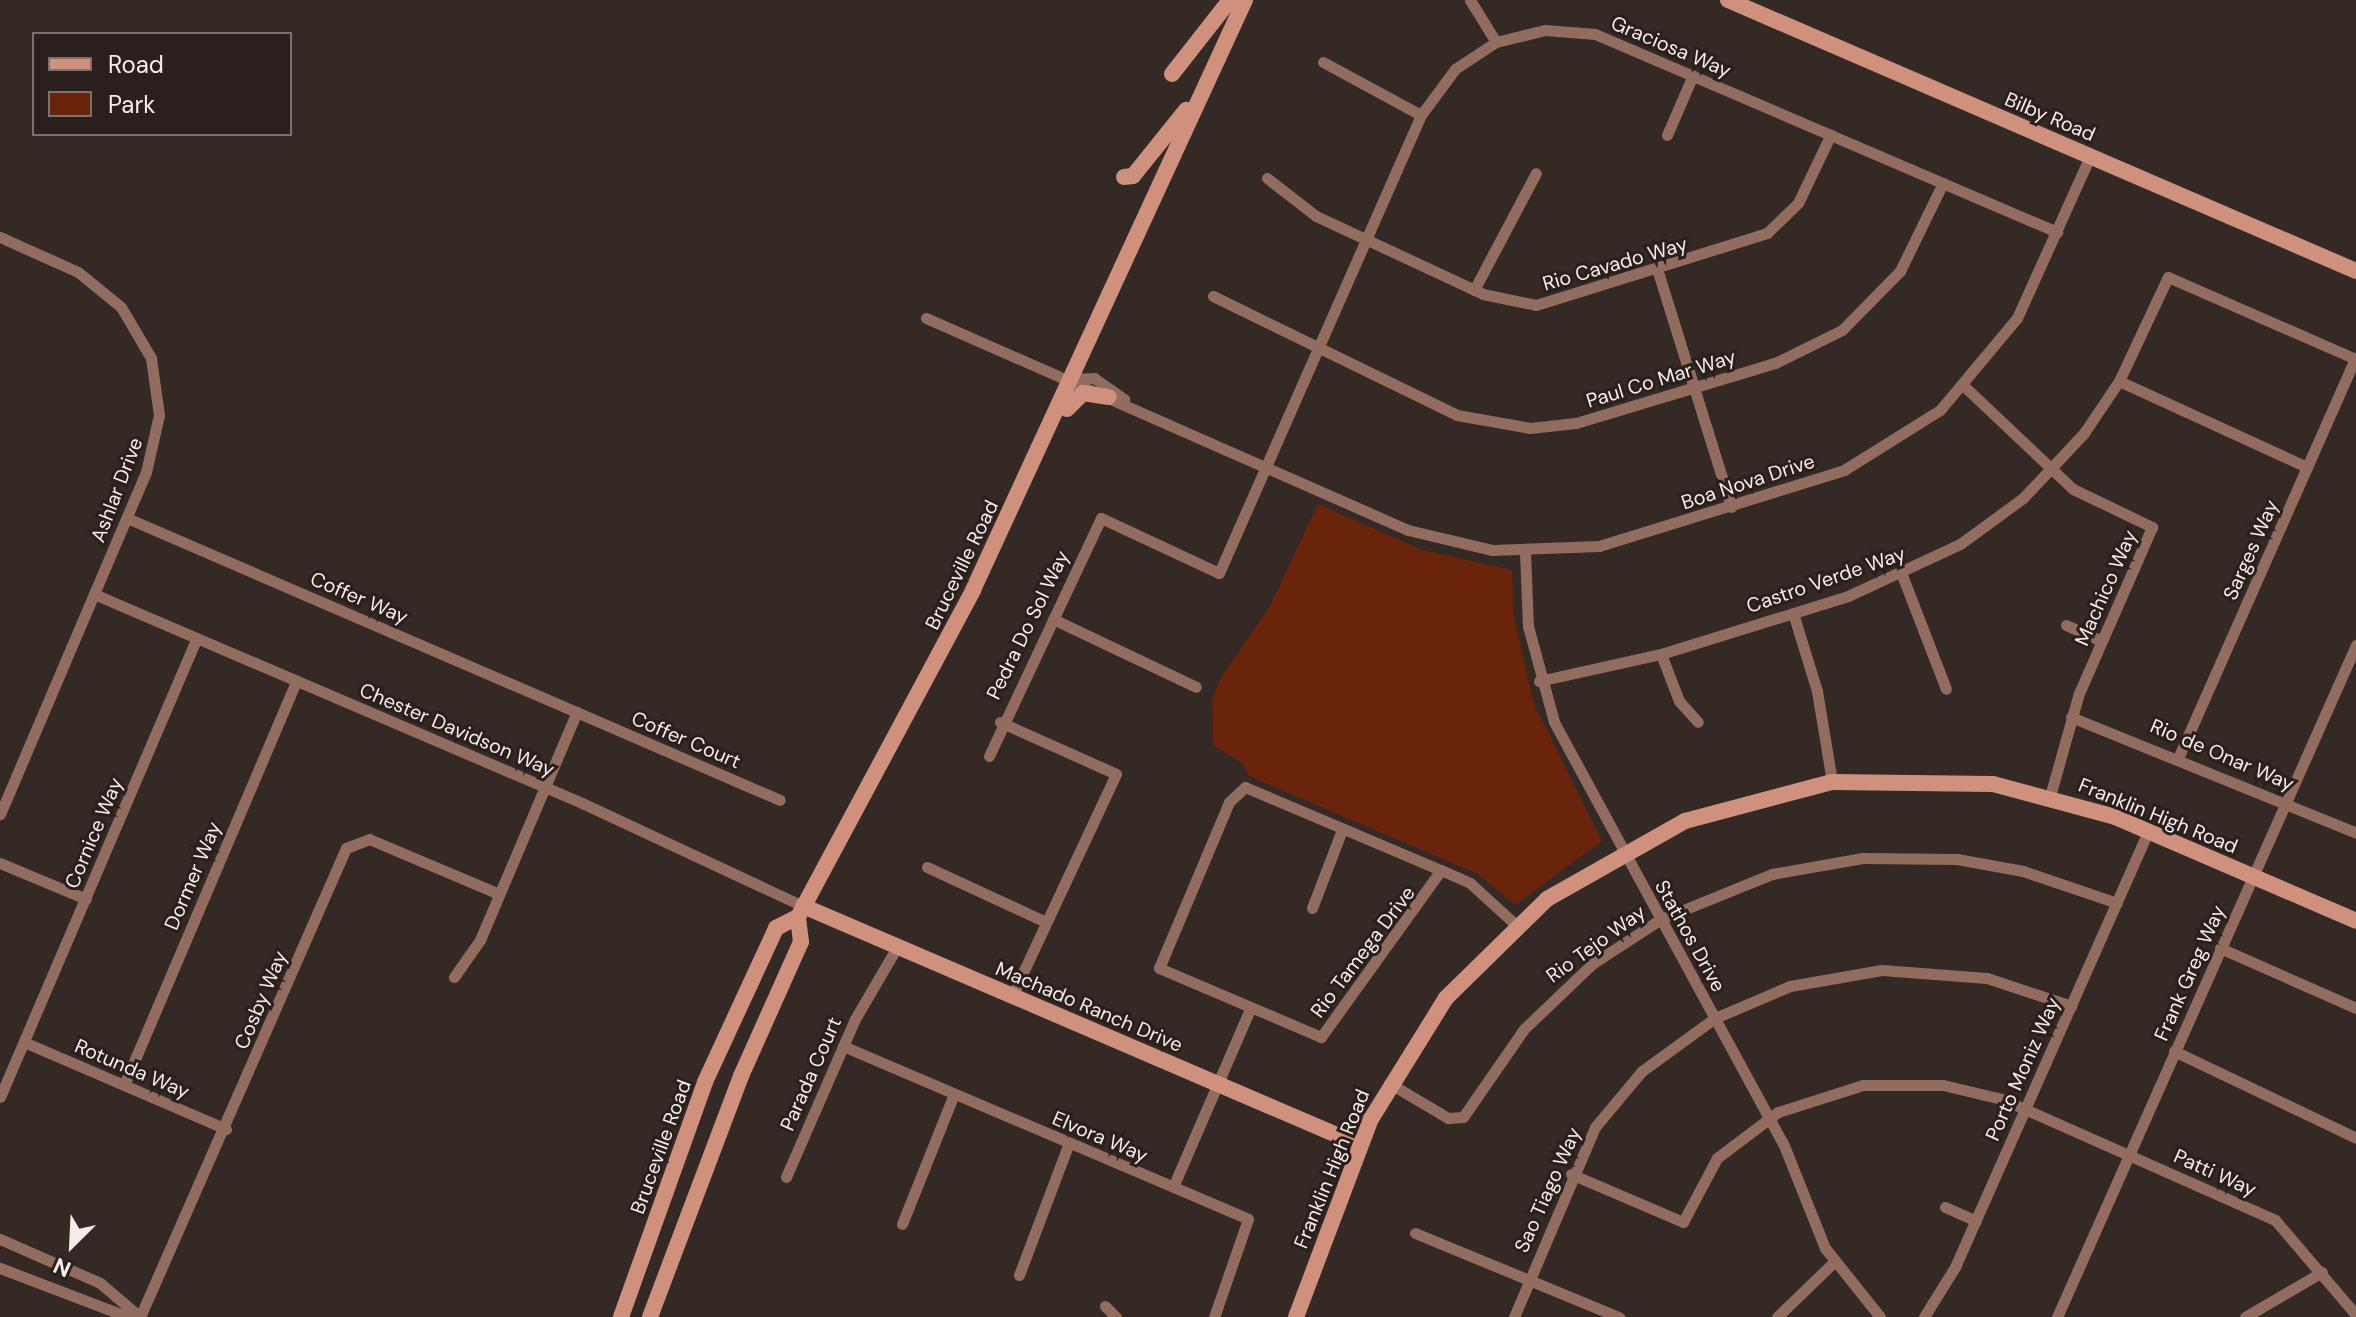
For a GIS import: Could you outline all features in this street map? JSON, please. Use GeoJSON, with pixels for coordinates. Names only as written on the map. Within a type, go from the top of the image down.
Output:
{"type":"FeatureCollection","features":[{"type":"Feature","properties":{"kind":"main road"},"geometry":{"type":"LineString","coordinates":[[1172,74],[1233,0]]}},
{"type":"Feature","properties":{"kind":"main road","name":"Bruceville Road"},"geometry":{"type":"LineString","coordinates":[[1145,220],[1186,110],[1233,0]]}},
{"type":"Feature","properties":{"kind":"main road","name":"Bruceville Road"},"geometry":{"type":"LineString","coordinates":[[621,1317],[705,1082],[776,928],[800,912],[914,708],[1074,379],[1245,0]]}},
{"type":"Feature","properties":{"kind":"main road"},"geometry":{"type":"LineString","coordinates":[[1207,89],[1257,0]]}},
{"type":"Feature","properties":{"kind":"main road","name":"Bilby Road"},"geometry":{"type":"LineString","coordinates":[[1728,0],[2356,271]]}},
{"type":"Feature","properties":{"kind":"main road"},"geometry":{"type":"LineString","coordinates":[[1124,177],[1133,176],[1186,110]]}},
{"type":"Feature","properties":{"kind":"main road"},"geometry":{"type":"LineString","coordinates":[[1054,420],[1079,394],[1116,398]]}},
{"type":"Feature","properties":{"kind":"main road","name":"Franklin High Road"},"geometry":{"type":"LineString","coordinates":[[1297,1317],[1360,1145],[1389,1083],[1446,998],[1516,925],[1623,850],[1724,806],[1832,782],[1949,780],[2050,796],[2148,831],[2356,921]]}},
{"type":"Feature","properties":{"kind":"main road","name":"Bruceville Road"},"geometry":{"type":"LineString","coordinates":[[650,1317],[741,1076],[801,942],[800,912]]}},
{"type":"Feature","properties":{"kind":"main road","name":"Machado Ranch Drive"},"geometry":{"type":"LineString","coordinates":[[800,912],[897,947],[1360,1145]]}},
{"type":"Feature","properties":{"kind":"street"},"geometry":{"type":"LineString","coordinates":[[1470,0],[1496,42]]}},
{"type":"Feature","properties":{"kind":"street","name":"Graciosa Way"},"geometry":{"type":"LineString","coordinates":[[1269,467],[1364,238],[1421,115],[1455,69],[1496,42],[1545,30],[1581,31],[1693,75],[2057,232]]}},
{"type":"Feature","properties":{"kind":"street"},"geometry":{"type":"LineString","coordinates":[[1323,62],[1421,115]]}},
{"type":"Feature","properties":{"kind":"street"},"geometry":{"type":"LineString","coordinates":[[1667,135],[1693,75]]}},
{"type":"Feature","properties":{"kind":"street","name":"Rio Cavado Way"},"geometry":{"type":"LineString","coordinates":[[1267,178],[1296,204],[1474,290],[1518,305],[1548,304],[1658,272],[1777,226],[1798,203],[1831,134]]}},
{"type":"Feature","properties":{"kind":"street","name":"Boa Nova Drive"},"geometry":{"type":"LineString","coordinates":[[926,318],[1074,379],[1408,530],[1525,552],[1599,546],[1731,507],[1865,460],[1965,387],[2017,318],[2090,156]]}},
{"type":"Feature","properties":{"kind":"street"},"geometry":{"type":"LineString","coordinates":[[1474,290],[1536,173]]}},
{"type":"Feature","properties":{"kind":"street","name":"Paul Co Mar Way"},"geometry":{"type":"LineString","coordinates":[[1213,296],[1316,351],[1439,409],[1502,426],[1576,423],[1801,353],[1856,319],[1910,255],[1943,183]]}},
{"type":"Feature","properties":{"kind":"street","name":"Ashlar Drive"},"geometry":{"type":"LineString","coordinates":[[0,237],[100,287],[145,344],[157,386],[158,430],[127,518],[0,814]]}},
{"type":"Feature","properties":{"kind":"street"},"geometry":{"type":"LineString","coordinates":[[1658,272],[1731,507]]}},
{"type":"Feature","properties":{"kind":"street","name":"Castro Verde Way"},"geometry":{"type":"LineString","coordinates":[[1539,681],[1661,654],[1902,575],[1992,522],[2051,470],[2119,381],[2168,277],[2356,358]]}},
{"type":"Feature","properties":{"kind":"street","name":"Sarges Way"},"geometry":{"type":"LineString","coordinates":[[2179,756],[2356,358]]}},
{"type":"Feature","properties":{"kind":"street"},"geometry":{"type":"LineString","coordinates":[[2119,381],[2307,467]]}},
{"type":"Feature","properties":{"kind":"street","name":"Machico Way"},"geometry":{"type":"LineString","coordinates":[[1965,387],[2051,470],[2090,500],[2152,527],[2071,717],[2050,796]]}},
{"type":"Feature","properties":{"kind":"street","name":"Pedra Do Sol Way"},"geometry":{"type":"LineString","coordinates":[[1012,996],[1116,774],[1000,722],[1101,518],[1219,573],[1269,467]]}},
{"type":"Feature","properties":{"kind":"street","name":"Coffer Way"},"geometry":{"type":"LineString","coordinates":[[127,518],[577,712]]}},
{"type":"Feature","properties":{"kind":"street","name":"Stathos Drive"},"geometry":{"type":"LineString","coordinates":[[1525,552],[1539,681],[1623,850],[1769,1117],[1834,1262],[1880,1317]]}},
{"type":"Feature","properties":{"kind":"street"},"geometry":{"type":"LineString","coordinates":[[1902,575],[1946,689]]}},
{"type":"Feature","properties":{"kind":"street","name":"Chester Davidson Way"},"geometry":{"type":"LineString","coordinates":[[94,594],[545,787],[800,912]]}},
{"type":"Feature","properties":{"kind":"street"},"geometry":{"type":"LineString","coordinates":[[1793,613],[1817,691],[1832,782]]}},
{"type":"Feature","properties":{"kind":"street"},"geometry":{"type":"LineString","coordinates":[[1053,619],[1196,687]]}},
{"type":"Feature","properties":{"kind":"street"},"geometry":{"type":"LineString","coordinates":[[2066,625],[2102,641]]}},
{"type":"Feature","properties":{"kind":"street","name":"Cornice Way"},"geometry":{"type":"LineString","coordinates":[[0,1097],[197,638]]}},
{"type":"Feature","properties":{"kind":"street","name":"Frank Greg Way"},"geometry":{"type":"LineString","coordinates":[[2058,1314],[2356,645]]}},
{"type":"Feature","properties":{"kind":"street"},"geometry":{"type":"LineString","coordinates":[[1661,654],[1679,701],[1698,722]]}},
{"type":"Feature","properties":{"kind":"street","name":"Dormer Way"},"geometry":{"type":"LineString","coordinates":[[124,1085],[296,681]]}},
{"type":"Feature","properties":{"kind":"street"},"geometry":{"type":"LineString","coordinates":[[454,977],[499,894],[577,712]]}},
{"type":"Feature","properties":{"kind":"street","name":"Coffer Court"},"geometry":{"type":"LineString","coordinates":[[577,712],[780,800]]}},
{"type":"Feature","properties":{"kind":"street","name":"Rio de Onar Way"},"geometry":{"type":"LineString","coordinates":[[2071,717],[2179,756],[2356,833]]}},
{"type":"Feature","properties":{"kind":"street"},"geometry":{"type":"LineString","coordinates":[[989,756],[1000,722]]}},
{"type":"Feature","properties":{"kind":"street","name":"Rio Tamega Drive"},"geometry":{"type":"LineString","coordinates":[[1441,870],[1325,1034],[1313,1037],[1159,968],[1233,793],[1245,787],[1342,830],[1441,870],[1470,883],[1516,925]]}},
{"type":"Feature","properties":{"kind":"street"},"geometry":{"type":"LineString","coordinates":[[1312,908],[1342,830]]}},
{"type":"Feature","properties":{"kind":"street","name":"Porto Moniz Way"},"geometry":{"type":"LineString","coordinates":[[1924,1317],[1976,1221],[2148,831]]}},
{"type":"Feature","properties":{"kind":"street","name":"Cosby Way"},"geometry":{"type":"LineString","coordinates":[[140,1317],[350,844],[369,839],[499,894]]}},
{"type":"Feature","properties":{"kind":"street","name":"Rio Tejo Way"},"geometry":{"type":"LineString","coordinates":[[1389,1083],[1448,1118],[1463,1117],[1551,999],[1661,919],[1772,874],[1890,857],[2010,868],[2117,903]]}},
{"type":"Feature","properties":{"kind":"street"},"geometry":{"type":"LineString","coordinates":[[0,863],[86,899]]}},
{"type":"Feature","properties":{"kind":"street"},"geometry":{"type":"LineString","coordinates":[[927,867],[1046,922]]}},
{"type":"Feature","properties":{"kind":"street","name":"Parada Court"},"geometry":{"type":"LineString","coordinates":[[786,1177],[843,1046],[897,947]]}},
{"type":"Feature","properties":{"kind":"street"},"geometry":{"type":"LineString","coordinates":[[2220,948],[2356,1008]]}},
{"type":"Feature","properties":{"kind":"street","name":"Sao Tiago Way"},"geometry":{"type":"LineString","coordinates":[[1514,1317],[1571,1174],[1621,1094],[1666,1050],[1715,1018],[1790,986],[1882,970],[1987,978],[2071,1006]]}},
{"type":"Feature","properties":{"kind":"street"},"geometry":{"type":"LineString","coordinates":[[1173,1187],[1250,1009]]}},
{"type":"Feature","properties":{"kind":"street","name":"Rotunda Way"},"geometry":{"type":"LineString","coordinates":[[24,1042],[226,1129]]}},
{"type":"Feature","properties":{"kind":"street","name":"Elvora Way"},"geometry":{"type":"LineString","coordinates":[[843,1046],[1248,1219],[1214,1317]]}},
{"type":"Feature","properties":{"kind":"street"},"geometry":{"type":"LineString","coordinates":[[2174,1051],[2356,1138]]}},
{"type":"Feature","properties":{"kind":"street","name":"Patti Way"},"geometry":{"type":"LineString","coordinates":[[1571,1174],[1683,1222],[1717,1158],[1769,1117],[1834,1091],[1913,1082],[1973,1090],[2025,1109],[2275,1220],[2356,1315]]}},
{"type":"Feature","properties":{"kind":"street"},"geometry":{"type":"LineString","coordinates":[[902,1224],[954,1094]]}},
{"type":"Feature","properties":{"kind":"street"},"geometry":{"type":"LineString","coordinates":[[1019,1275],[1069,1143]]}},
{"type":"Feature","properties":{"kind":"street"},"geometry":{"type":"LineString","coordinates":[[1945,1207],[1976,1221]]}},
{"type":"Feature","properties":{"kind":"street"},"geometry":{"type":"LineString","coordinates":[[1415,1233],[1619,1317]]}},
{"type":"Feature","properties":{"kind":"street"},"geometry":{"type":"LineString","coordinates":[[0,1239],[100,1283],[140,1317]]}},
{"type":"Feature","properties":{"kind":"street"},"geometry":{"type":"LineString","coordinates":[[1777,1317],[1834,1262]]}},
{"type":"Feature","properties":{"kind":"street"},"geometry":{"type":"LineString","coordinates":[[0,1268],[128,1317]]}},
{"type":"Feature","properties":{"kind":"street"},"geometry":{"type":"LineString","coordinates":[[2245,1317],[2322,1272]]}},
{"type":"Feature","properties":{"kind":"street"},"geometry":{"type":"LineString","coordinates":[[1105,1306],[1116,1317]]}},
{"type":"Feature","properties":{"kind":"street"},"geometry":{"type":"LineString","coordinates":[[2058,1314],[2073,1317]]}},
{"type":"Feature","properties":{"kind":"green space"},"geometry":{"type":"Polygon","coordinates":[[[1318,504],[1422,550],[1512,570],[1514,618],[1534,704],[1602,841],[1515,905],[1478,874],[1249,776],[1242,763],[1213,745],[1212,700],[1220,679],[1270,606],[1318,504]]]}}]}
